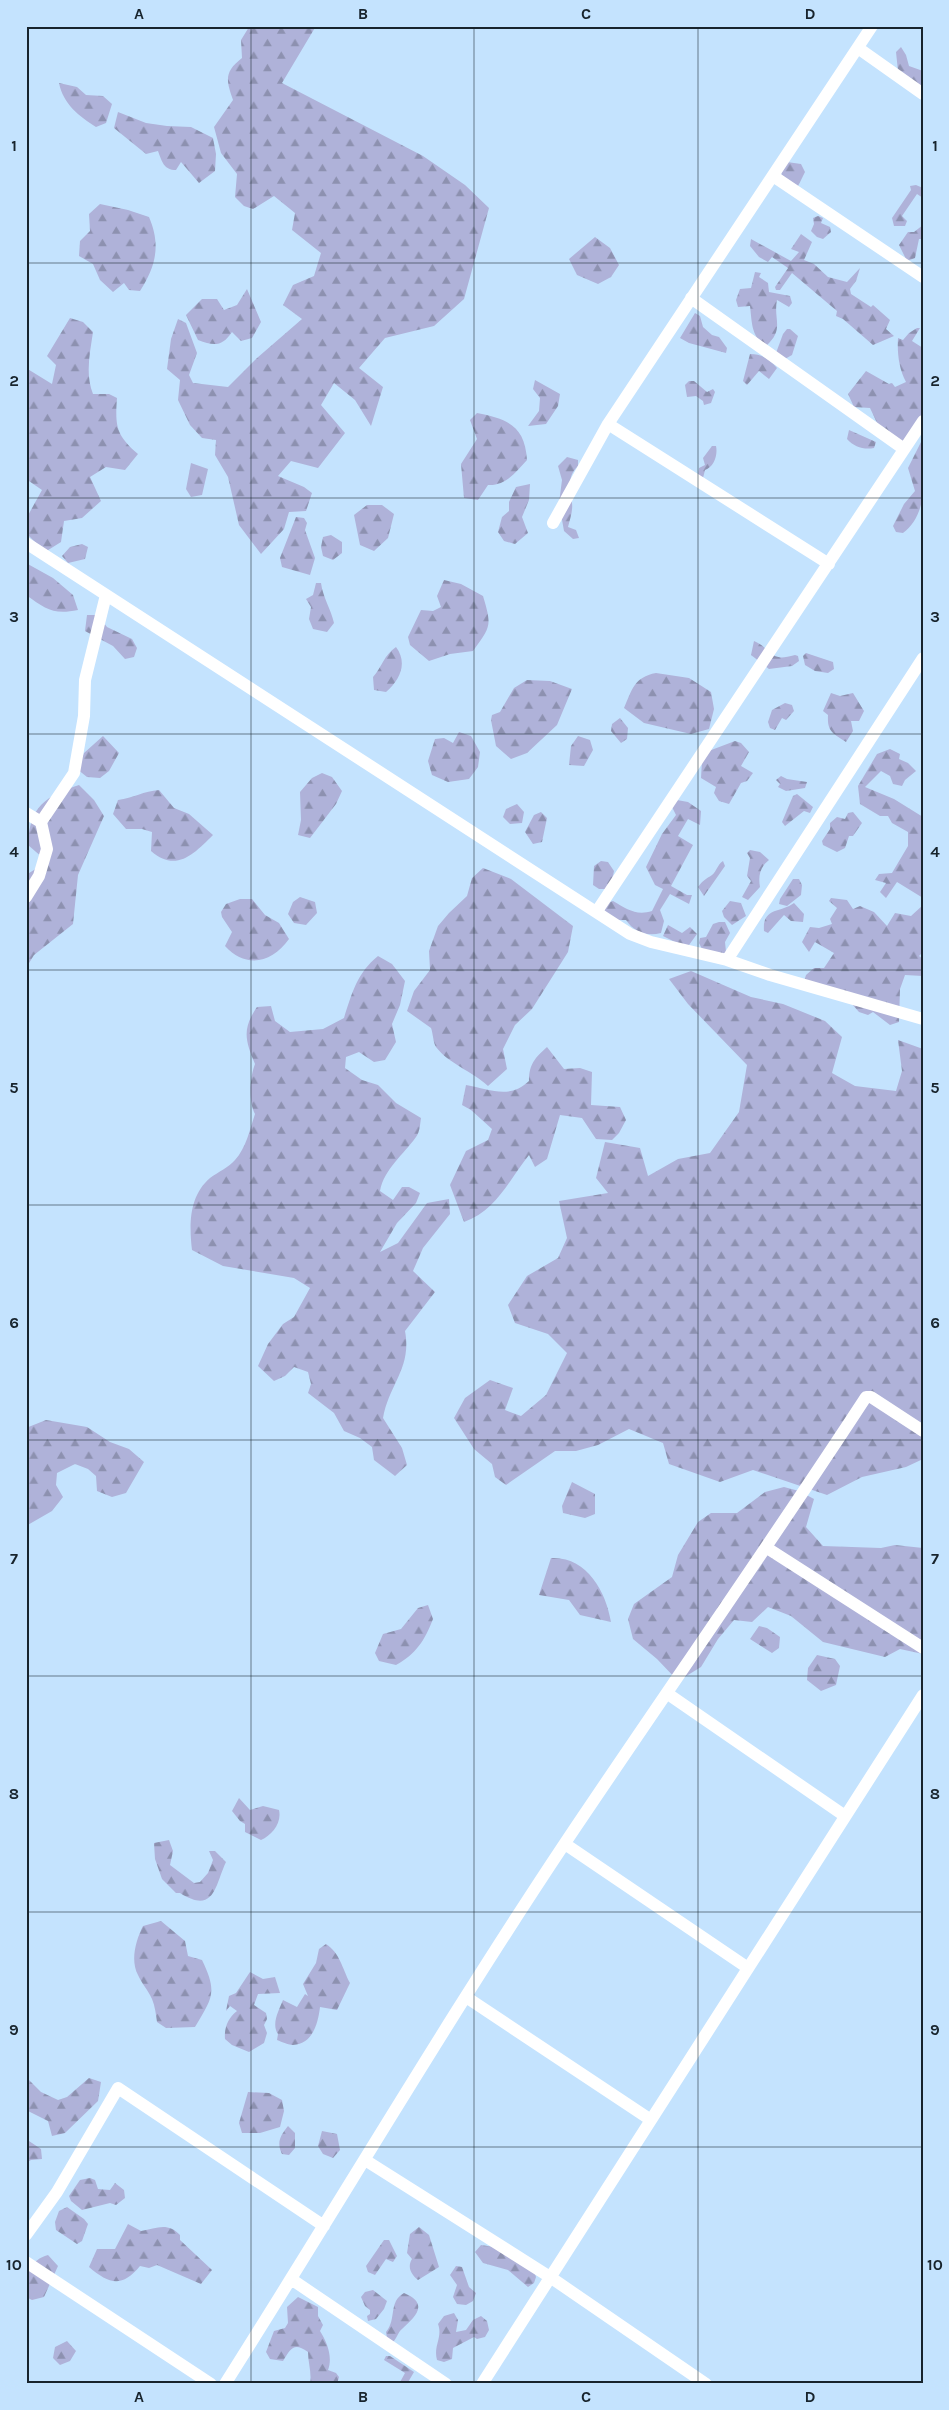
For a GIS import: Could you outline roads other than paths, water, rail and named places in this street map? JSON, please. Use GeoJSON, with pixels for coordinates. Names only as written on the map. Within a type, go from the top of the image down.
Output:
{"type":"FeatureCollection","features":[{"type":"Feature","properties":{"kind":"street"},"geometry":{"type":"LineString","coordinates":[[553,523],[608,424],[872,26]]}},
{"type":"Feature","properties":{"kind":"street"},"geometry":{"type":"LineString","coordinates":[[858,48],[923,94]]}},
{"type":"Feature","properties":{"kind":"street"},"geometry":{"type":"LineString","coordinates":[[773,176],[923,277]]}},
{"type":"Feature","properties":{"kind":"street"},"geometry":{"type":"LineString","coordinates":[[691,298],[904,449]]}},
{"type":"Feature","properties":{"kind":"street"},"geometry":{"type":"LineString","coordinates":[[597,910],[923,421]]}},
{"type":"Feature","properties":{"kind":"street"},"geometry":{"type":"LineString","coordinates":[[608,424],[829,564]]}},
{"type":"Feature","properties":{"kind":"street"},"geometry":{"type":"LineString","coordinates":[[26,543],[597,910],[630,934],[651,942],[727,960],[770,975],[923,1019]]}},
{"type":"Feature","properties":{"kind":"street"},"geometry":{"type":"LineString","coordinates":[[41,822],[74,773],[84,716],[85,680],[106,595]]}},
{"type":"Feature","properties":{"kind":"street"},"geometry":{"type":"LineString","coordinates":[[727,960],[923,658]]}},
{"type":"Feature","properties":{"kind":"street"},"geometry":{"type":"LineString","coordinates":[[26,813],[41,822],[47,848],[39,876],[26,897]]}},
{"type":"Feature","properties":{"kind":"street"},"geometry":{"type":"LineString","coordinates":[[225,2384],[466,1997],[565,1844],[768,1548],[866,1397],[870,1397],[923,1431]]}},
{"type":"Feature","properties":{"kind":"street"},"geometry":{"type":"LineString","coordinates":[[768,1548],[923,1648]]}},
{"type":"Feature","properties":{"kind":"street"},"geometry":{"type":"LineString","coordinates":[[668,1694],[845,1816]]}},
{"type":"Feature","properties":{"kind":"street"},"geometry":{"type":"LineString","coordinates":[[482,2384],[923,1695]]}},
{"type":"Feature","properties":{"kind":"street"},"geometry":{"type":"LineString","coordinates":[[565,1844],[748,1968]]}},
{"type":"Feature","properties":{"kind":"street"},"geometry":{"type":"LineString","coordinates":[[466,1997],[651,2120]]}},
{"type":"Feature","properties":{"kind":"street"},"geometry":{"type":"LineString","coordinates":[[26,2235],[56,2192],[118,2088],[324,2226]]}},
{"type":"Feature","properties":{"kind":"street"},"geometry":{"type":"LineString","coordinates":[[365,2160],[550,2277],[706,2384]]}},
{"type":"Feature","properties":{"kind":"street"},"geometry":{"type":"LineString","coordinates":[[26,2262],[211,2384]]}},
{"type":"Feature","properties":{"kind":"street"},"geometry":{"type":"LineString","coordinates":[[291,2278],[446,2384]]}}]}
